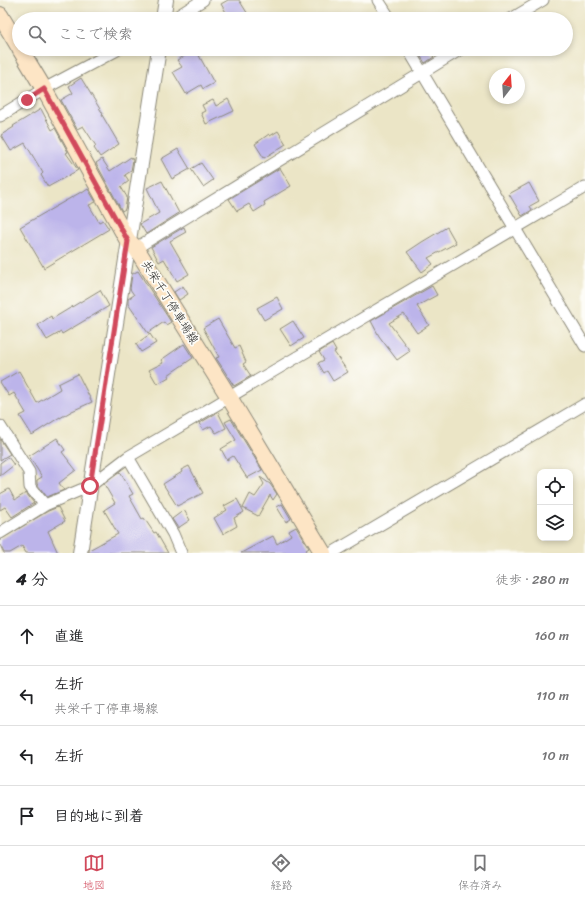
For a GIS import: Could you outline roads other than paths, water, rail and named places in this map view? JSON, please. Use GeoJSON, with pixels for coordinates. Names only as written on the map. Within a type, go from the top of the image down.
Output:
{"type":"FeatureCollection","features":[{"type":"Feature","properties":{"kind":"main road","name":"共栄千丁停車場線"},"geometry":{"type":"LineString","coordinates":[[0,16],[12,35]]}},
{"type":"Feature","properties":{"kind":"main road","name":"共栄千丁停車場線"},"geometry":{"type":"LineString","coordinates":[[25,56],[132,244],[229,397],[324,553]]}},
{"type":"Feature","properties":{"kind":"street"},"geometry":{"type":"LineString","coordinates":[[164,12],[166,0]]}},
{"type":"Feature","properties":{"kind":"street"},"geometry":{"type":"LineString","coordinates":[[184,12],[203,0]]}},
{"type":"Feature","properties":{"kind":"street"},"geometry":{"type":"LineString","coordinates":[[378,0],[386,12]]}},
{"type":"Feature","properties":{"kind":"street"},"geometry":{"type":"LineString","coordinates":[[523,12],[543,0]]}},
{"type":"Feature","properties":{"kind":"street"},"geometry":{"type":"LineString","coordinates":[[0,116],[44,89],[106,56]]}},
{"type":"Feature","properties":{"kind":"street"},"geometry":{"type":"LineString","coordinates":[[80,553],[90,486],[132,244],[158,56]]}},
{"type":"Feature","properties":{"kind":"street"},"geometry":{"type":"LineString","coordinates":[[412,56],[585,346]]}},
{"type":"Feature","properties":{"kind":"street"},"geometry":{"type":"LineString","coordinates":[[132,244],[450,56]]}},
{"type":"Feature","properties":{"kind":"street"},"geometry":{"type":"LineString","coordinates":[[0,533],[45,505],[90,486],[128,457],[585,187]]}},
{"type":"Feature","properties":{"kind":"street"},"geometry":{"type":"LineString","coordinates":[[332,553],[585,404]]}},
{"type":"Feature","properties":{"kind":"street"},"geometry":{"type":"LineString","coordinates":[[0,426],[29,472],[30,486],[45,505]]}},
{"type":"Feature","properties":{"kind":"street"},"geometry":{"type":"LineString","coordinates":[[128,457],[173,534],[181,553]]}}]}
